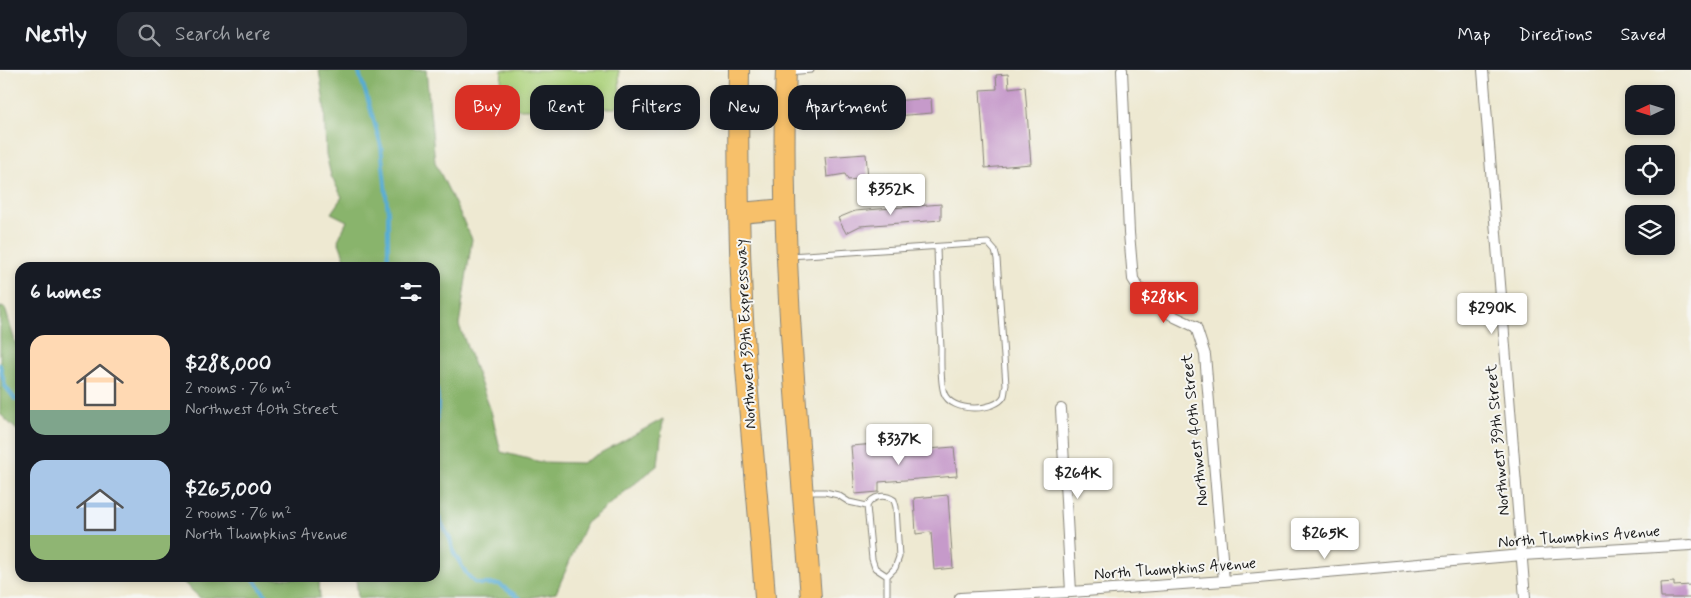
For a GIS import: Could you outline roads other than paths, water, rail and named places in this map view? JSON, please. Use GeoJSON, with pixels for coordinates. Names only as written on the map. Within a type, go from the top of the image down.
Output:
{"type":"FeatureCollection","features":[{"type":"Feature","properties":{"kind":"highway","name":"Northwest 39th Expressway"},"geometry":{"type":"LineString","coordinates":[[739,70],[742,290],[746,369],[765,598]]}},
{"type":"Feature","properties":{"kind":"highway"},"geometry":{"type":"LineString","coordinates":[[786,71],[784,121],[787,256],[812,598]]}},
{"type":"Feature","properties":{"kind":"highway"},"geometry":{"type":"LineString","coordinates":[[740,213],[785,209]]}},
{"type":"Feature","properties":{"kind":"street","name":"Northwest 40th Street"},"geometry":{"type":"LineString","coordinates":[[1122,70],[1129,233],[1133,279],[1146,299],[1175,317],[1196,326],[1205,356],[1224,582]]}},
{"type":"Feature","properties":{"kind":"street","name":"Northwest 39th Street"},"geometry":{"type":"LineString","coordinates":[[1483,70],[1525,598]]}},
{"type":"Feature","properties":{"kind":"street"},"geometry":{"type":"LineString","coordinates":[[1061,410],[1071,592]]}},
{"type":"Feature","properties":{"kind":"street","name":"North Thompkins Avenue"},"geometry":{"type":"LineString","coordinates":[[960,598],[1224,582],[1522,555],[1691,545]]}},
{"type":"Feature","properties":{"kind":"lane"},"geometry":{"type":"LineString","coordinates":[[786,71],[811,70]]}},
{"type":"Feature","properties":{"kind":"lane"},"geometry":{"type":"LineString","coordinates":[[787,256],[988,243],[995,252],[997,259],[1006,385],[1004,396],[999,401],[981,408],[961,407],[953,404],[944,394],[941,371],[937,247]]}},
{"type":"Feature","properties":{"kind":"lane"},"geometry":{"type":"LineString","coordinates":[[804,492],[825,492],[838,495],[849,502],[867,506]]}},
{"type":"Feature","properties":{"kind":"lane"},"geometry":{"type":"LineString","coordinates":[[887,576],[875,568],[872,559],[867,506],[876,497],[889,496],[894,500],[899,558],[895,568],[887,576],[887,598]]}},
{"type":"Feature","properties":{"kind":"waterway"},"geometry":{"type":"LineString","coordinates":[[358,70],[381,146],[388,213],[388,262]]}},
{"type":"Feature","properties":{"kind":"waterway"},"geometry":{"type":"LineString","coordinates":[[0,365],[5,386],[15,399]]}},
{"type":"Feature","properties":{"kind":"waterway"},"geometry":{"type":"LineString","coordinates":[[440,520],[450,539],[454,553],[474,582],[479,584],[499,584],[519,598]]}},
{"type":"Feature","properties":{"kind":"waterway"},"geometry":{"type":"LineString","coordinates":[[256,582],[268,598]]}}]}
